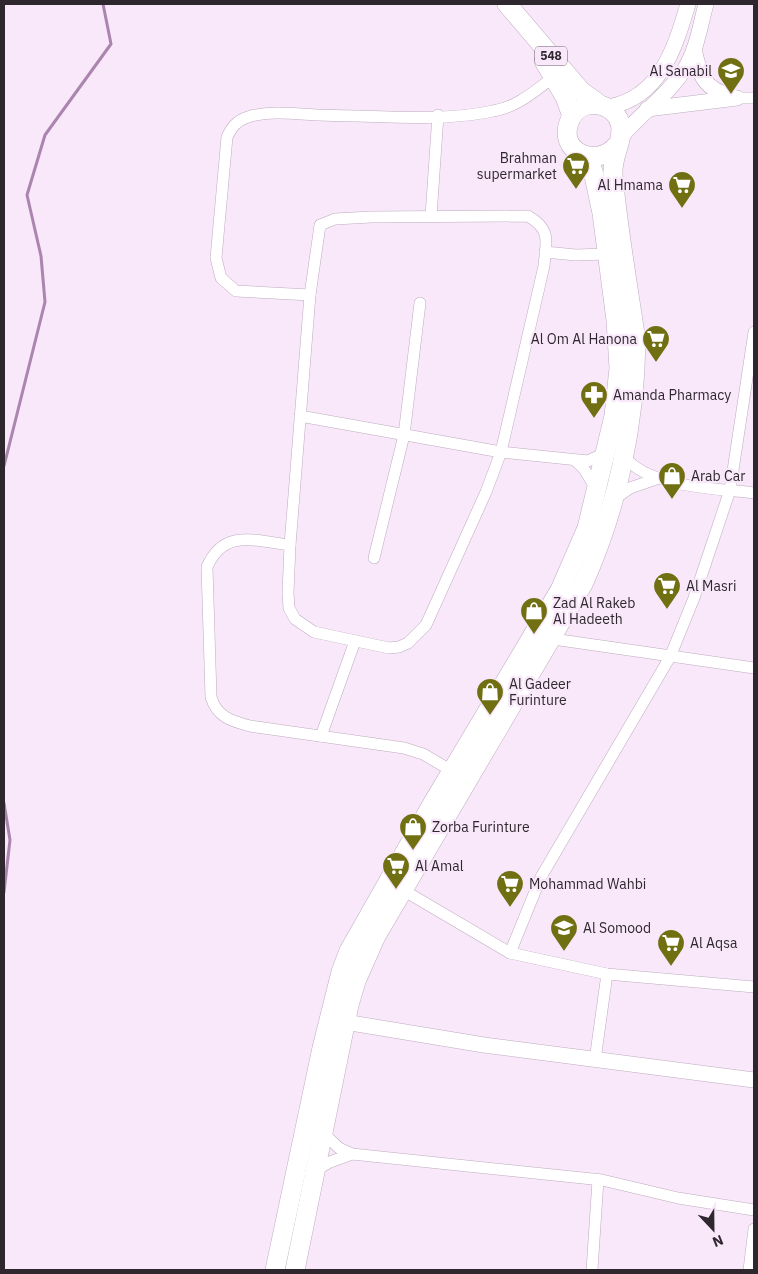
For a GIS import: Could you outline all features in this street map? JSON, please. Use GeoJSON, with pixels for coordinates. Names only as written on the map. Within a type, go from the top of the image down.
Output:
{"type":"FeatureCollection","features":[{"type":"Feature","properties":{"kind":"main road","name":"548"},"geometry":{"type":"LineString","coordinates":[[506,4],[559,74],[604,106]]}},
{"type":"Feature","properties":{"kind":"main road","name":"548"},"geometry":{"type":"LineString","coordinates":[[559,74],[572,116]]}},
{"type":"Feature","properties":{"kind":"main road"},"geometry":{"type":"LineString","coordinates":[[275,1270],[322,1048],[341,972],[368,915],[452,771],[542,636],[590,570],[612,501],[614,454],[614,416],[619,368],[616,320],[597,187],[586,156],[572,146],[568,137],[568,128],[572,116],[582,107],[604,106],[619,120],[619,141],[613,173],[636,341],[632,404],[614,454],[596,490],[587,528],[576,557],[542,636],[366,957],[354,989],[345,1022],[294,1270]]}},
{"type":"Feature","properties":{"kind":"main road"},"geometry":{"type":"LineString","coordinates":[[586,156],[604,156],[619,141]]}},
{"type":"Feature","properties":{"kind":"street"},"geometry":{"type":"LineString","coordinates":[[604,106],[626,103],[652,83],[664,68],[674,49],[688,4]]}},
{"type":"Feature","properties":{"kind":"street"},"geometry":{"type":"LineString","coordinates":[[619,141],[647,109],[673,84],[684,69],[694,49],[706,4]]}},
{"type":"Feature","properties":{"kind":"street"},"geometry":{"type":"LineString","coordinates":[[694,49],[698,68],[706,84],[721,94],[737,98]]}},
{"type":"Feature","properties":{"kind":"street"},"geometry":{"type":"LineString","coordinates":[[310,295],[236,291],[221,278],[216,258],[227,137],[234,124],[249,117],[271,113],[438,116],[476,114],[512,106],[527,99],[559,74]]}},
{"type":"Feature","properties":{"kind":"street"},"geometry":{"type":"LineString","coordinates":[[647,109],[737,98],[754,98]]}},
{"type":"Feature","properties":{"kind":"street"},"geometry":{"type":"LineString","coordinates":[[430,216],[438,116]]}},
{"type":"Feature","properties":{"kind":"street"},"geometry":{"type":"LineString","coordinates":[[528,216],[544,228],[546,238],[545,252],[544,266],[501,452],[486,492],[426,625],[417,636],[399,647],[389,648],[314,632],[295,619],[289,608],[290,545],[300,416],[310,295],[320,225],[326,221],[371,217],[528,216]]}},
{"type":"Feature","properties":{"kind":"street"},"geometry":{"type":"LineString","coordinates":[[545,252],[576,255],[608,254]]}},
{"type":"Feature","properties":{"kind":"street"},"geometry":{"type":"LineString","coordinates":[[374,558],[404,435],[420,303]]}},
{"type":"Feature","properties":{"kind":"street"},"geometry":{"type":"LineString","coordinates":[[510,953],[542,877],[670,657],[694,598],[730,490],[754,332]]}},
{"type":"Feature","properties":{"kind":"street"},"geometry":{"type":"LineString","coordinates":[[300,416],[501,452],[576,461],[594,460],[614,454],[639,472],[656,479],[754,493]]}},
{"type":"Feature","properties":{"kind":"street"},"geometry":{"type":"LineString","coordinates":[[576,461],[584,469],[596,490]]}},
{"type":"Feature","properties":{"kind":"street"},"geometry":{"type":"LineString","coordinates":[[612,501],[630,488],[656,479]]}},
{"type":"Feature","properties":{"kind":"street"},"geometry":{"type":"LineString","coordinates":[[290,545],[238,539],[228,542],[212,556],[207,567],[211,697],[214,708],[220,715],[232,721],[404,748],[423,754],[452,771]]}},
{"type":"Feature","properties":{"kind":"street"},"geometry":{"type":"LineString","coordinates":[[542,636],[670,657],[754,668]]}},
{"type":"Feature","properties":{"kind":"street"},"geometry":{"type":"LineString","coordinates":[[321,736],[355,641]]}},
{"type":"Feature","properties":{"kind":"street"},"geometry":{"type":"LineString","coordinates":[[403,890],[510,953],[607,974],[754,987]]}},
{"type":"Feature","properties":{"kind":"street"},"geometry":{"type":"LineString","coordinates":[[595,1060],[607,974]]}},
{"type":"Feature","properties":{"kind":"street"},"geometry":{"type":"LineString","coordinates":[[345,1022],[484,1045],[754,1080]]}},
{"type":"Feature","properties":{"kind":"street"},"geometry":{"type":"LineString","coordinates":[[323,1133],[339,1148],[352,1154],[598,1180],[678,1198],[754,1210]]}},
{"type":"Feature","properties":{"kind":"street"},"geometry":{"type":"LineString","coordinates":[[316,1170],[330,1162],[352,1154]]}},
{"type":"Feature","properties":{"kind":"street"},"geometry":{"type":"LineString","coordinates":[[592,1270],[598,1180]]}},
{"type":"Feature","properties":{"kind":"street"},"geometry":{"type":"LineString","coordinates":[[749,1270],[754,1229]]}},
{"type":"Feature","properties":{"kind":"waterway"},"geometry":{"type":"LineString","coordinates":[[4,466],[45,302],[41,256],[27,195],[45,135],[111,44],[103,4]]}},
{"type":"Feature","properties":{"kind":"waterway"},"geometry":{"type":"LineString","coordinates":[[4,803],[10,840],[4,892]]}},
{"type":"Feature","properties":{"kind":"place","name":"Al Sanabil"},"geometry":{"type":"Point","coordinates":[731,95]}},
{"type":"Feature","properties":{"kind":"place","name":"Brahman supermarket"},"geometry":{"type":"Point","coordinates":[576,190]}},
{"type":"Feature","properties":{"kind":"place","name":"Al Hmama"},"geometry":{"type":"Point","coordinates":[682,209]}},
{"type":"Feature","properties":{"kind":"place","name":"Al Om Al Hanona"},"geometry":{"type":"Point","coordinates":[656,363]}},
{"type":"Feature","properties":{"kind":"place","name":"Amanda Pharmacy"},"geometry":{"type":"Point","coordinates":[594,419]}},
{"type":"Feature","properties":{"kind":"place","name":"Arab Car"},"geometry":{"type":"Point","coordinates":[672,500]}},
{"type":"Feature","properties":{"kind":"place","name":"Al Masri"},"geometry":{"type":"Point","coordinates":[667,610]}},
{"type":"Feature","properties":{"kind":"place","name":"Zad Al Rakeb Al Hadeeth"},"geometry":{"type":"Point","coordinates":[534,635]}},
{"type":"Feature","properties":{"kind":"place","name":"Al Gadeer Furinture"},"geometry":{"type":"Point","coordinates":[490,716]}},
{"type":"Feature","properties":{"kind":"place","name":"Zorba Furinture"},"geometry":{"type":"Point","coordinates":[413,851]}},
{"type":"Feature","properties":{"kind":"place","name":"Al Amal"},"geometry":{"type":"Point","coordinates":[396,890]}},
{"type":"Feature","properties":{"kind":"place","name":"Mohammad Wahbi"},"geometry":{"type":"Point","coordinates":[510,908]}},
{"type":"Feature","properties":{"kind":"place","name":"Al Somood"},"geometry":{"type":"Point","coordinates":[564,952]}},
{"type":"Feature","properties":{"kind":"place","name":"Al Aqsa"},"geometry":{"type":"Point","coordinates":[671,967]}}]}
